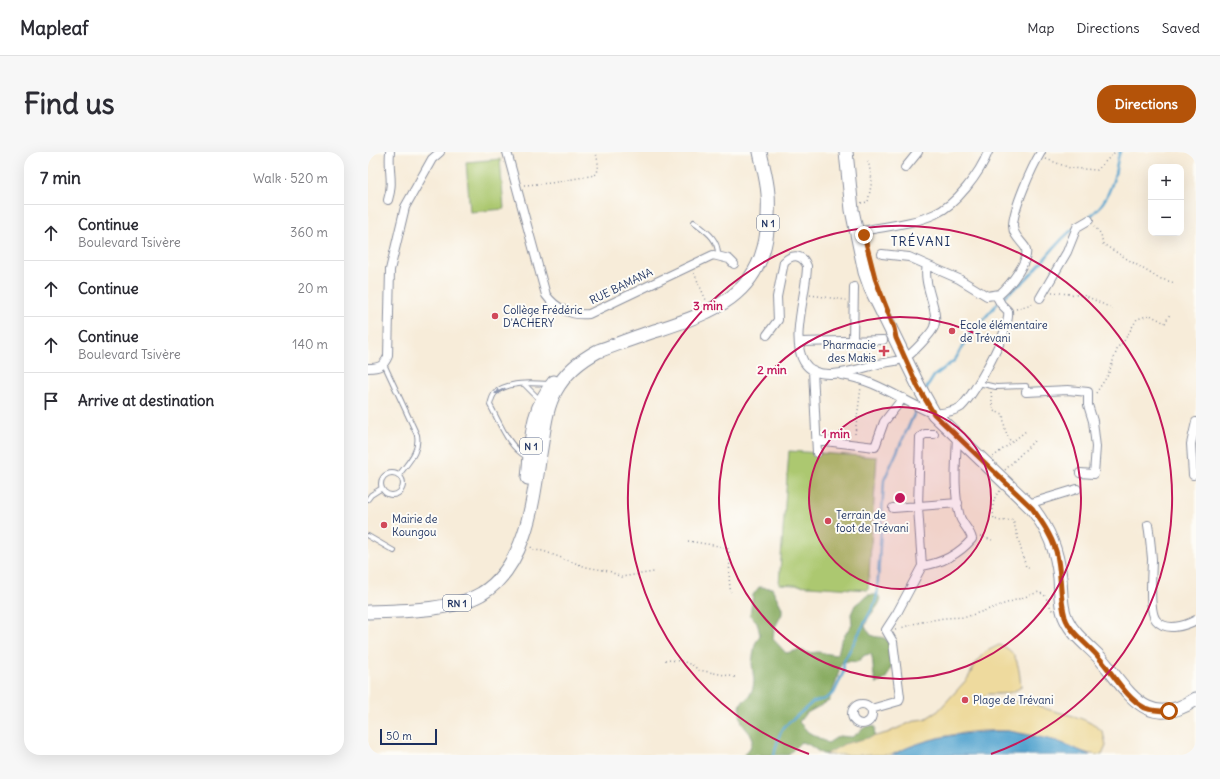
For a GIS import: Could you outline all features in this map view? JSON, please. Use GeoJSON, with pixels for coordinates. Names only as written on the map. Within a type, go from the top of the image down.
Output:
{"type":"FeatureCollection","features":[{"type":"Feature","properties":{"kind":"main road","name":"N 1"},"geometry":{"type":"LineString","coordinates":[[535,456],[531,430],[540,400],[560,375],[598,352],[690,320],[710,311],[742,289],[761,261],[766,242],[768,194],[760,152]]}},
{"type":"Feature","properties":{"kind":"main road"},"geometry":{"type":"LineString","coordinates":[[846,152],[858,228],[863,231],[875,278],[894,328],[890,339]]}},
{"type":"Feature","properties":{"kind":"main road"},"geometry":{"type":"LineString","coordinates":[[852,152],[858,244],[871,289],[890,339],[905,358],[929,410],[1028,504],[1044,524],[1056,551],[1061,599],[1066,619],[1072,629],[1100,658],[1136,701],[1145,708],[1156,711],[1183,708],[1196,699]]}},
{"type":"Feature","properties":{"kind":"main road"},"geometry":{"type":"LineString","coordinates":[[858,244],[863,231]]}},
{"type":"Feature","properties":{"kind":"main road","name":"N 1"},"geometry":{"type":"LineString","coordinates":[[520,544],[535,456],[552,397],[557,388],[576,365]]}},
{"type":"Feature","properties":{"kind":"main road"},"geometry":{"type":"LineString","coordinates":[[540,400],[542,408],[535,433],[536,436],[542,436]]}},
{"type":"Feature","properties":{"kind":"main road","name":"RN 1"},"geometry":{"type":"LineString","coordinates":[[368,612],[408,610],[455,603],[480,594],[496,583],[508,570],[520,544]]}},
{"type":"Feature","properties":{"kind":"street"},"geometry":{"type":"LineString","coordinates":[[388,200],[392,184],[388,166],[390,152]]}},
{"type":"Feature","properties":{"kind":"street"},"geometry":{"type":"LineString","coordinates":[[368,368],[380,367],[384,364],[388,356],[392,263],[405,207],[432,155],[440,152]]}},
{"type":"Feature","properties":{"kind":"street","name":"RUE BAMANA"},"geometry":{"type":"LineString","coordinates":[[507,152],[546,295],[550,302],[566,312],[580,315],[589,314],[686,267],[713,255],[718,256]]}},
{"type":"Feature","properties":{"kind":"street"},"geometry":{"type":"LineString","coordinates":[[905,168],[918,152]]}},
{"type":"Feature","properties":{"kind":"street"},"geometry":{"type":"LineString","coordinates":[[863,231],[897,224],[937,213],[952,203],[970,183],[980,170],[988,152]]}},
{"type":"Feature","properties":{"kind":"street"},"geometry":{"type":"LineString","coordinates":[[882,254],[909,257],[927,264],[959,279],[987,296],[996,295],[1004,291],[1026,260],[1026,248],[1016,236],[1013,226],[1017,208],[1040,154]]}},
{"type":"Feature","properties":{"kind":"street"},"geometry":{"type":"LineString","coordinates":[[1043,295],[1068,252],[1078,226],[1088,220]]}},
{"type":"Feature","properties":{"kind":"street"},"geometry":{"type":"LineString","coordinates":[[718,256],[729,259],[734,264]]}},
{"type":"Feature","properties":{"kind":"street"},"geometry":{"type":"LineString","coordinates":[[767,335],[778,320],[777,297],[784,262],[792,256],[799,256],[805,260],[808,266],[800,319],[800,355],[805,364],[813,370],[829,375],[905,358],[934,328],[935,320],[926,285],[927,264]]}},
{"type":"Feature","properties":{"kind":"street"},"geometry":{"type":"LineString","coordinates":[[853,340],[854,287]]}},
{"type":"Feature","properties":{"kind":"street"},"geometry":{"type":"LineString","coordinates":[[836,374],[862,380],[886,388],[929,410],[960,407],[977,383],[993,356],[1008,320],[1004,307],[996,295]]}},
{"type":"Feature","properties":{"kind":"street"},"geometry":{"type":"LineString","coordinates":[[800,342],[890,339]]}},
{"type":"Feature","properties":{"kind":"street"},"geometry":{"type":"LineString","coordinates":[[813,370],[817,453]]}},
{"type":"Feature","properties":{"kind":"street"},"geometry":{"type":"LineString","coordinates":[[1026,392],[1068,390],[1088,392],[1088,405],[1093,421],[1096,447],[1094,474],[1080,473]]}},
{"type":"Feature","properties":{"kind":"street"},"geometry":{"type":"LineString","coordinates":[[816,440],[875,447],[884,422],[903,398]]}},
{"type":"Feature","properties":{"kind":"street"},"geometry":{"type":"LineString","coordinates":[[1193,475],[1191,444],[1196,422]]}},
{"type":"Feature","properties":{"kind":"street"},"geometry":{"type":"LineString","coordinates":[[871,709],[899,701],[900,697],[893,642],[887,631],[922,566],[918,507],[920,437],[925,434],[934,434]]}},
{"type":"Feature","properties":{"kind":"street"},"geometry":{"type":"LineString","coordinates":[[922,566],[941,562],[968,544],[972,539],[971,533],[961,519],[955,486],[957,436]]}},
{"type":"Feature","properties":{"kind":"street"},"geometry":{"type":"LineString","coordinates":[[1028,504],[1077,489]]}},
{"type":"Feature","properties":{"kind":"street"},"geometry":{"type":"LineString","coordinates":[[892,508],[958,503]]}},
{"type":"Feature","properties":{"kind":"street"},"geometry":{"type":"LineString","coordinates":[[1148,525],[1152,560],[1152,611],[1155,620],[1174,627],[1181,627],[1196,620]]}},
{"type":"Feature","properties":{"kind":"lane"},"geometry":{"type":"LineString","coordinates":[[694,222],[716,243],[718,256]]}},
{"type":"Feature","properties":{"kind":"lane"},"geometry":{"type":"LineString","coordinates":[[384,364],[417,435],[418,442],[417,450],[399,475]]}},
{"type":"Feature","properties":{"kind":"lane"},"geometry":{"type":"LineString","coordinates":[[977,383],[991,386],[1026,386],[1026,392]]}},
{"type":"Feature","properties":{"kind":"lane"},"geometry":{"type":"LineString","coordinates":[[535,456],[519,453],[511,443],[490,405],[493,395],[499,390],[524,384],[552,384]]}},
{"type":"Feature","properties":{"kind":"lane"},"geometry":{"type":"LineString","coordinates":[[524,384],[540,400]]}},
{"type":"Feature","properties":{"kind":"lane"},"geometry":{"type":"LineString","coordinates":[[392,473],[399,475],[403,480],[403,487],[399,493],[393,495],[386,493],[382,488],[382,481],[386,476],[392,473]]}},
{"type":"Feature","properties":{"kind":"lane"},"geometry":{"type":"LineString","coordinates":[[368,498],[370,495],[382,488]]}},
{"type":"Feature","properties":{"kind":"lane"},"geometry":{"type":"LineString","coordinates":[[368,536],[394,551]]}},
{"type":"Feature","properties":{"kind":"path"},"geometry":{"type":"LineString","coordinates":[[517,186],[551,183],[595,174],[598,172],[596,152]]}},
{"type":"Feature","properties":{"kind":"path"},"geometry":{"type":"LineString","coordinates":[[1040,154],[1070,168],[1097,170],[1115,152]]}},
{"type":"Feature","properties":{"kind":"path"},"geometry":{"type":"LineString","coordinates":[[855,203],[868,202],[872,180],[868,160]]}},
{"type":"Feature","properties":{"kind":"path"},"geometry":{"type":"LineString","coordinates":[[1088,220],[1101,234],[1103,244],[1158,278],[1175,283]]}},
{"type":"Feature","properties":{"kind":"path"},"geometry":{"type":"LineString","coordinates":[[686,267],[692,270],[697,277],[710,311]]}},
{"type":"Feature","properties":{"kind":"path"},"geometry":{"type":"LineString","coordinates":[[804,294],[854,300]]}},
{"type":"Feature","properties":{"kind":"path"},"geometry":{"type":"LineString","coordinates":[[1004,307],[1033,304],[1043,295],[1086,296],[1113,309]]}},
{"type":"Feature","properties":{"kind":"path"},"geometry":{"type":"LineString","coordinates":[[1088,392],[1096,393],[1108,375],[1118,347],[1124,341],[1137,319],[1150,314],[1165,323],[1170,314]]}},
{"type":"Feature","properties":{"kind":"path"},"geometry":{"type":"LineString","coordinates":[[855,434],[862,380]]}},
{"type":"Feature","properties":{"kind":"path"},"geometry":{"type":"LineString","coordinates":[[991,386],[993,411],[1003,414],[1005,430],[1011,443]]}},
{"type":"Feature","properties":{"kind":"path"},"geometry":{"type":"LineString","coordinates":[[985,463],[1026,431]]}},
{"type":"Feature","properties":{"kind":"path"},"geometry":{"type":"LineString","coordinates":[[1030,569],[1026,567],[1013,520],[1001,521],[994,519],[992,512],[996,494],[1003,480],[1035,440]]}},
{"type":"Feature","properties":{"kind":"path"},"geometry":{"type":"LineString","coordinates":[[971,533],[992,540]]}},
{"type":"Feature","properties":{"kind":"path"},"geometry":{"type":"LineString","coordinates":[[688,541],[728,549],[730,556],[728,578],[731,592]]}},
{"type":"Feature","properties":{"kind":"path"},"geometry":{"type":"LineString","coordinates":[[520,544],[528,545],[533,550],[543,551],[586,567],[609,571],[621,577],[654,572]]}},
{"type":"Feature","properties":{"kind":"path"},"geometry":{"type":"LineString","coordinates":[[887,631],[916,623],[944,618],[966,617],[1039,592],[1045,596],[1053,614]]}},
{"type":"Feature","properties":{"kind":"path"},"geometry":{"type":"LineString","coordinates":[[665,660],[682,661],[692,664],[699,670],[735,677]]}},
{"type":"Feature","properties":{"kind":"green space"},"geometry":{"type":"Polygon","coordinates":[[[500,159],[504,209],[470,212],[466,162],[500,159]]]}},
{"type":"Feature","properties":{"kind":"green space","name":"Terrain de foot de Trévani"},"geometry":{"type":"Polygon","coordinates":[[[789,451],[877,457],[868,590],[779,584],[789,451]]]}},
{"type":"Feature","properties":{"kind":"green space"},"geometry":{"type":"Polygon","coordinates":[[[759,587],[772,588],[782,608],[782,614],[774,629],[773,639],[786,653],[799,650],[809,653],[818,652],[835,655],[838,654],[841,641],[852,624],[851,614],[855,605],[868,595],[877,595],[881,598],[880,602],[866,622],[865,627],[871,635],[884,638],[889,643],[892,657],[890,671],[882,681],[876,683],[871,654],[865,655],[857,662],[848,661],[841,663],[829,701],[805,714],[799,722],[808,732],[828,743],[839,736],[852,737],[868,726],[875,727],[874,737],[828,754],[823,754],[801,742],[788,755],[744,755],[750,748],[753,739],[743,724],[740,708],[741,703],[749,697],[753,688],[754,681],[752,663],[755,644],[760,635],[757,622],[750,615],[753,595],[759,587]]]}},
{"type":"Feature","properties":{"kind":"sand","name":"Plage de Trévani"},"geometry":{"type":"Polygon","coordinates":[[[999,645],[1011,651],[1014,656],[1017,662],[1021,687],[1009,693],[987,694],[982,699],[986,703],[1031,703],[1085,720],[1103,732],[1106,746],[1102,755],[1089,754],[1056,741],[1020,733],[994,730],[964,733],[933,739],[904,749],[892,755],[825,755],[844,744],[887,733],[916,720],[925,719],[938,711],[968,678],[977,661],[985,652],[999,645]]]}},
{"type":"Feature","properties":{"kind":"water"},"geometry":{"type":"Polygon","coordinates":[[[1008,731],[1057,741],[1090,755],[892,755],[919,743],[948,736],[978,732],[1008,731]]]}},
{"type":"Feature","properties":{"kind":"waterway"},"geometry":{"type":"LineString","coordinates":[[1088,218],[1102,204],[1111,187],[1120,152]]}},
{"type":"Feature","properties":{"kind":"waterway"},"geometry":{"type":"LineString","coordinates":[[1001,300],[1031,274],[1060,241],[1073,229]]}},
{"type":"Feature","properties":{"kind":"waterway"},"geometry":{"type":"LineString","coordinates":[[926,389],[934,376],[955,360],[967,338],[998,303]]}},
{"type":"Feature","properties":{"kind":"waterway"},"geometry":{"type":"LineString","coordinates":[[774,755],[779,736],[784,727],[813,702],[825,699],[834,693],[843,673],[844,661],[875,603],[877,595],[884,480],[917,408]]}},
{"type":"Feature","properties":{"kind":"place","name":"Collège Frédéric D'ACHERY"},"geometry":{"type":"Point","coordinates":[495,316]}},
{"type":"Feature","properties":{"kind":"place","name":"Ecole élémentaire de Trévani"},"geometry":{"type":"Point","coordinates":[952,331]}},
{"type":"Feature","properties":{"kind":"place","name":"Pharmacie des Makis"},"geometry":{"type":"Point","coordinates":[884,351]}},
{"type":"Feature","properties":{"kind":"place","name":"Terrain de foot de Trévani"},"geometry":{"type":"Point","coordinates":[828,521]}},
{"type":"Feature","properties":{"kind":"place","name":"Mairie de Koungou"},"geometry":{"type":"Point","coordinates":[384,525]}},
{"type":"Feature","properties":{"kind":"place","name":"Plage de Trévani"},"geometry":{"type":"Point","coordinates":[965,700]}},
{"type":"Feature","properties":{"kind":"district","name":"TRÉVANI"},"geometry":{"type":"Point","coordinates":[921,241]}},
{"type":"Feature","properties":{"kind":"route"},"geometry":{"type":"LineString","coordinates":[[864,235],[875,278],[894,328],[896,338],[918,387],[934,414],[1032,508],[1044,524],[1056,551],[1061,599],[1066,619],[1072,629],[1100,658],[1125,690],[1136,701],[1145,708],[1156,711],[1169,711]]}}]}
